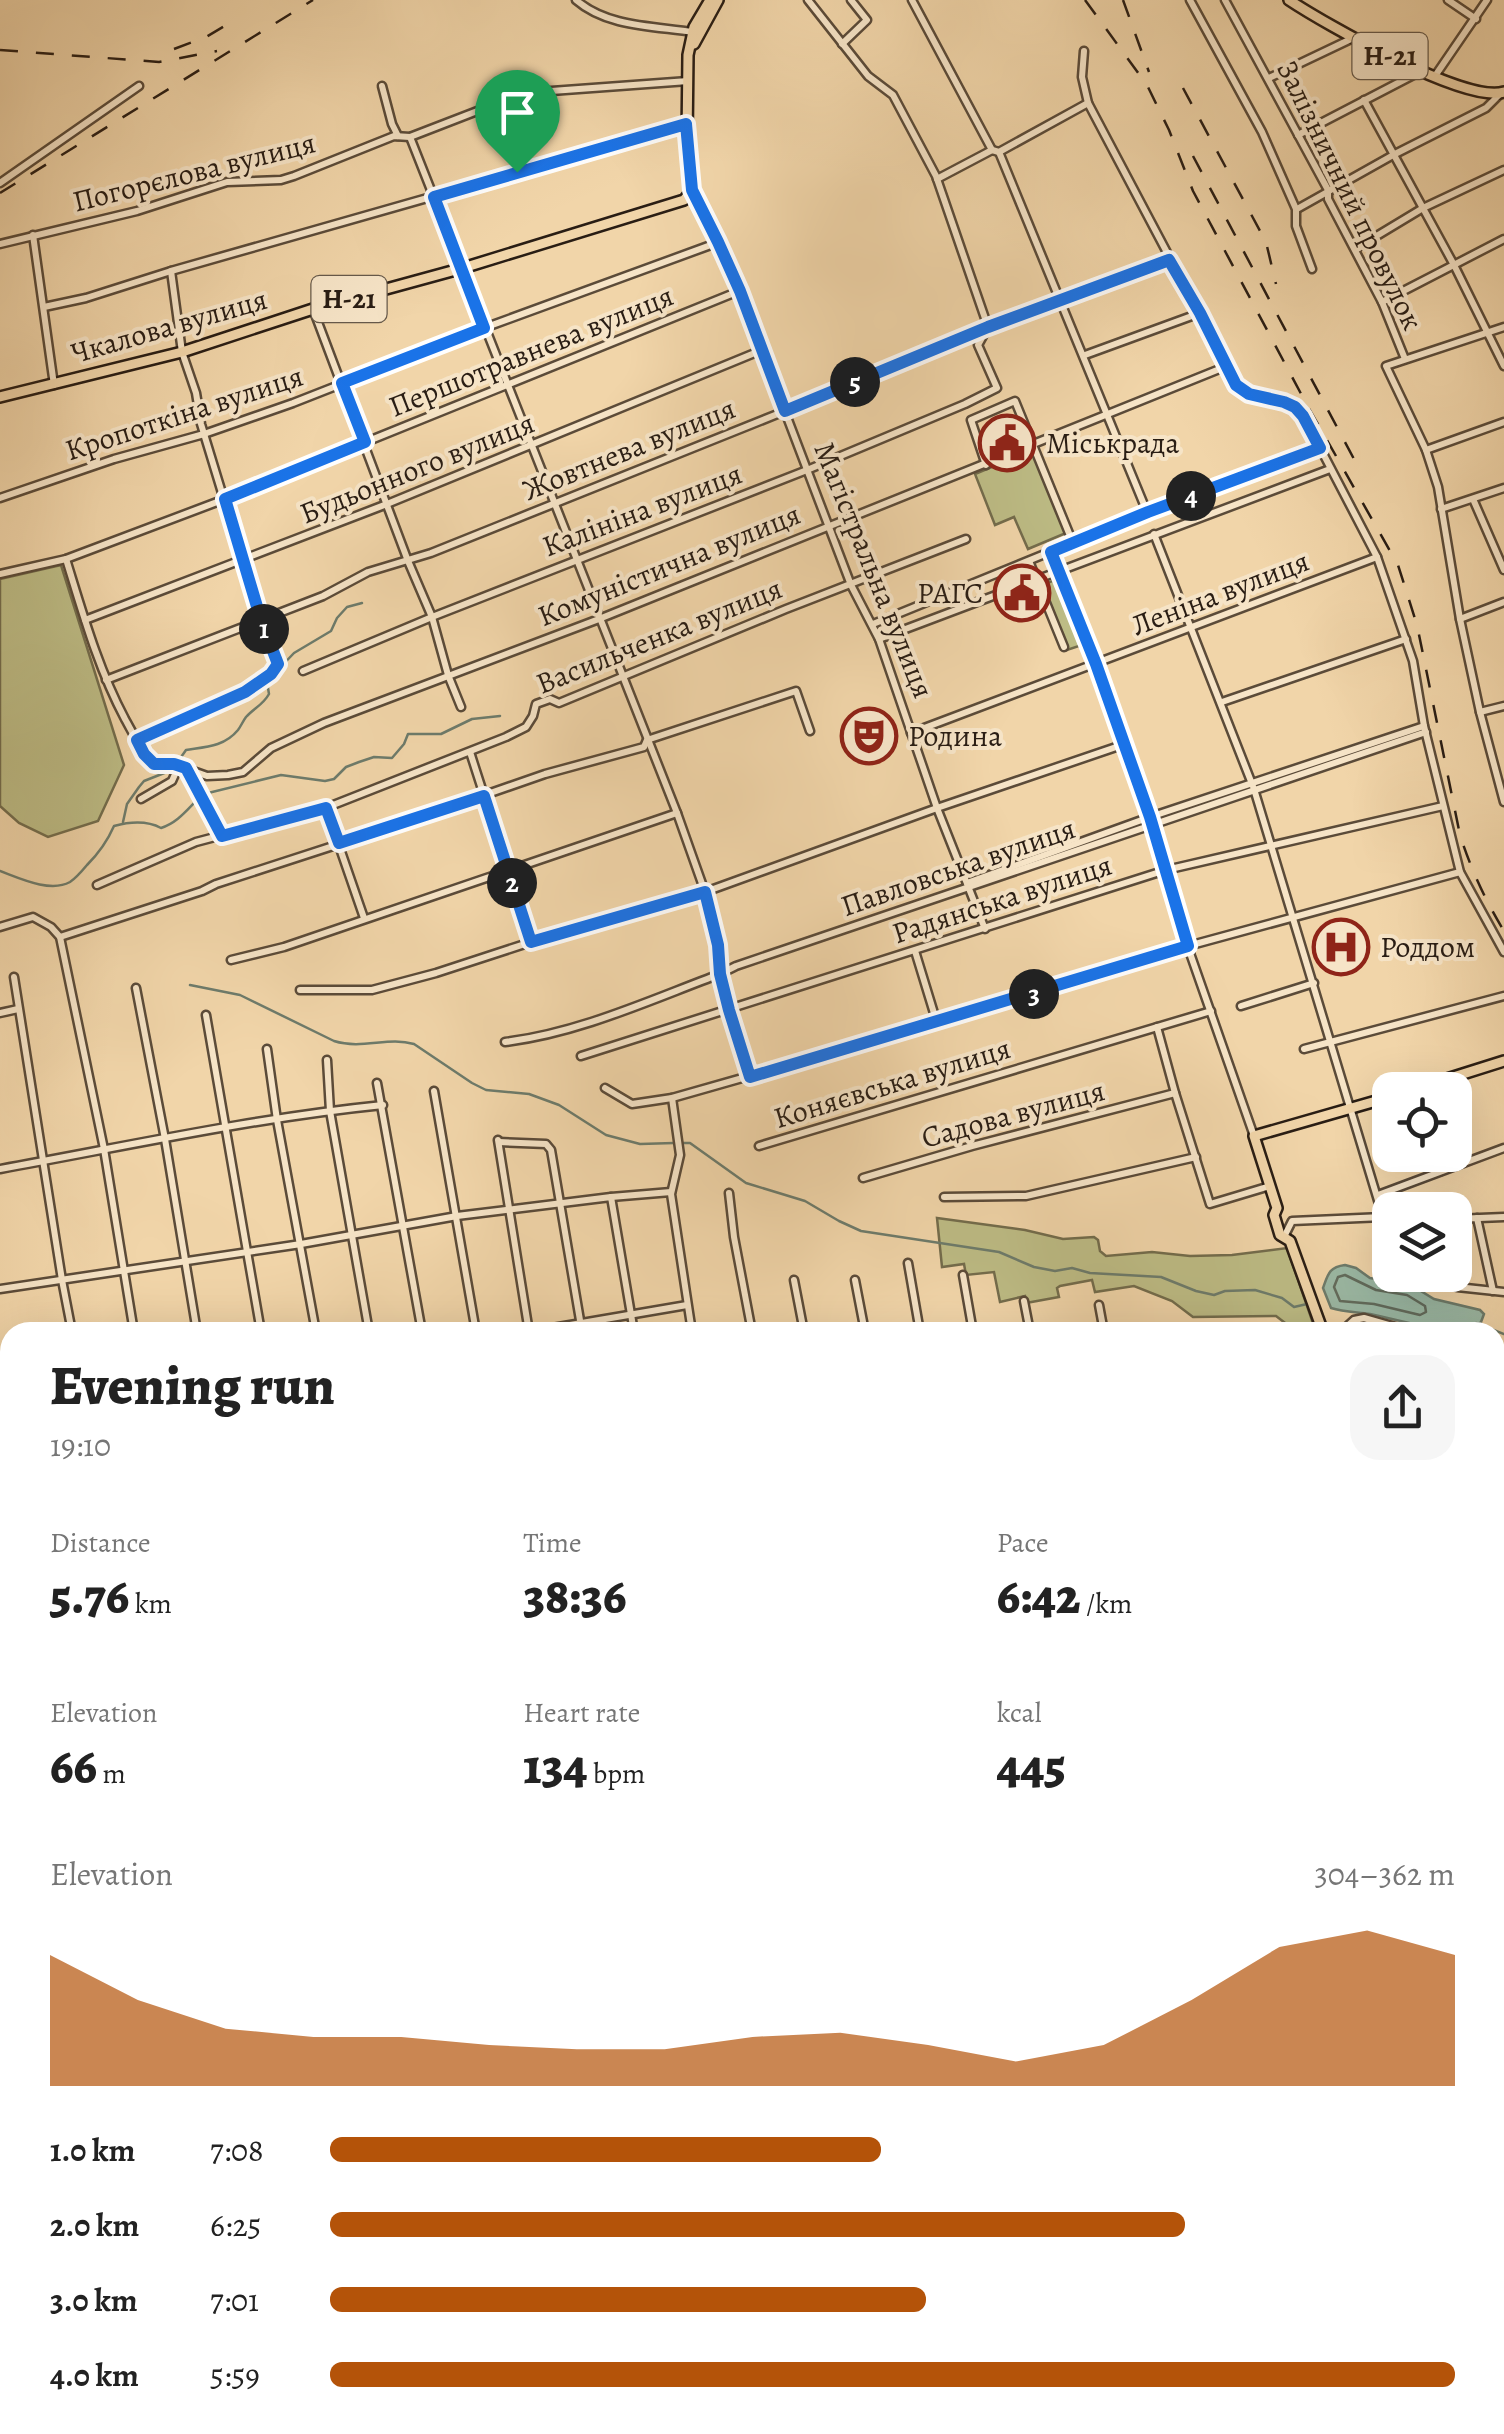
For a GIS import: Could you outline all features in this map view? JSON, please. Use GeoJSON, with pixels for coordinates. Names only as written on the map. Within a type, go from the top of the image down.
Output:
{"type":"FeatureCollection","features":[{"type":"Feature","properties":{"kind":"main road","name":"Магістральна вулиця"},"geometry":{"type":"LineString","coordinates":[[692,190],[686,124],[688,56],[693,32],[710,0]]}},
{"type":"Feature","properties":{"kind":"main road","name":"Магістральна вулиця"},"geometry":{"type":"LineString","coordinates":[[688,56],[718,0]]}},
{"type":"Feature","properties":{"kind":"main road","name":"Н-21"},"geometry":{"type":"LineString","coordinates":[[1288,0],[1351,38],[1435,76],[1472,91],[1502,93]]}},
{"type":"Feature","properties":{"kind":"main road","name":"Чкалова вулиця"},"geometry":{"type":"LineString","coordinates":[[0,397],[182,352],[314,308],[463,268],[684,200],[692,190]]}},
{"type":"Feature","properties":{"kind":"main road"},"geometry":{"type":"LineString","coordinates":[[1471,1072],[1504,1062]]}},
{"type":"Feature","properties":{"kind":"main road"},"geometry":{"type":"LineString","coordinates":[[1318,1322],[1287,1239],[1280,1235],[1274,1215],[1277,1208],[1254,1136],[1372,1103]]}},
{"type":"Feature","properties":{"kind":"street"},"geometry":{"type":"LineString","coordinates":[[576,0],[590,12],[614,21],[693,32]]}},
{"type":"Feature","properties":{"kind":"street"},"geometry":{"type":"LineString","coordinates":[[808,0],[868,76],[892,95],[937,180],[988,327]]}},
{"type":"Feature","properties":{"kind":"street"},"geometry":{"type":"LineString","coordinates":[[842,44],[867,20],[852,0]]}},
{"type":"Feature","properties":{"kind":"street"},"geometry":{"type":"LineString","coordinates":[[912,0],[996,151],[1148,512]]}},
{"type":"Feature","properties":{"kind":"street"},"geometry":{"type":"LineString","coordinates":[[1190,0],[1262,132],[1296,210],[1296,226],[1312,269]]}},
{"type":"Feature","properties":{"kind":"street","name":"Залізничний провулок"},"geometry":{"type":"LineString","coordinates":[[1225,0],[1328,190],[1328,199],[1382,302],[1405,359]]}},
{"type":"Feature","properties":{"kind":"street"},"geometry":{"type":"LineString","coordinates":[[1448,0],[1476,19]]}},
{"type":"Feature","properties":{"kind":"street"},"geometry":{"type":"LineString","coordinates":[[1435,76],[1487,0]]}},
{"type":"Feature","properties":{"kind":"street"},"geometry":{"type":"LineString","coordinates":[[1269,78],[1351,38]]}},
{"type":"Feature","properties":{"kind":"street"},"geometry":{"type":"LineString","coordinates":[[1084,51],[1082,77],[1088,103],[1236,385],[1249,394],[1295,407],[1303,416],[1377,557],[1413,662],[1442,806],[1460,872],[1504,952]]}},
{"type":"Feature","properties":{"kind":"street"},"geometry":{"type":"LineString","coordinates":[[1298,134],[1422,70]]}},
{"type":"Feature","properties":{"kind":"street","name":"Погорєлова вулиця"},"geometry":{"type":"LineString","coordinates":[[0,244],[137,211],[226,182],[281,180],[524,93],[688,81]]}},
{"type":"Feature","properties":{"kind":"street"},"geometry":{"type":"LineString","coordinates":[[0,183],[139,86]]}},
{"type":"Feature","properties":{"kind":"street"},"geometry":{"type":"LineString","coordinates":[[382,86],[398,136]]}},
{"type":"Feature","properties":{"kind":"street"},"geometry":{"type":"LineString","coordinates":[[1296,210],[1486,108],[1502,93]]}},
{"type":"Feature","properties":{"kind":"street"},"geometry":{"type":"LineString","coordinates":[[1364,100],[1504,366]]}},
{"type":"Feature","properties":{"kind":"street"},"geometry":{"type":"LineString","coordinates":[[937,180],[1088,103]]}},
{"type":"Feature","properties":{"kind":"street"},"geometry":{"type":"LineString","coordinates":[[44,307],[686,124]]}},
{"type":"Feature","properties":{"kind":"street"},"geometry":{"type":"LineString","coordinates":[[410,137],[677,814],[705,892],[718,945],[720,974],[750,1077]]}},
{"type":"Feature","properties":{"kind":"street"},"geometry":{"type":"LineString","coordinates":[[1355,249],[1423,208],[1504,170]]}},
{"type":"Feature","properties":{"kind":"street","name":"Магістральна вулиця"},"geometry":{"type":"LineString","coordinates":[[692,190],[740,291],[851,585],[879,639],[984,929]]}},
{"type":"Feature","properties":{"kind":"street"},"geometry":{"type":"LineString","coordinates":[[33,235],[54,385]]}},
{"type":"Feature","properties":{"kind":"street"},"geometry":{"type":"LineString","coordinates":[[1382,302],[1504,239]]}},
{"type":"Feature","properties":{"kind":"street","name":"Кропоткіна вулиця"},"geometry":{"type":"LineString","coordinates":[[0,498],[293,403],[718,242]]}},
{"type":"Feature","properties":{"kind":"street","name":"Жовтнева вулиця"},"geometry":{"type":"LineString","coordinates":[[106,680],[324,596],[368,572],[408,560],[988,327],[1169,260]]}},
{"type":"Feature","properties":{"kind":"street"},"geometry":{"type":"LineString","coordinates":[[137,740],[245,692],[271,674],[278,664],[204,434],[182,352],[171,271]]}},
{"type":"Feature","properties":{"kind":"street","name":"Першотравнева вулиця"},"geometry":{"type":"LineString","coordinates":[[0,574],[66,559],[225,499],[740,291]]}},
{"type":"Feature","properties":{"kind":"street"},"geometry":{"type":"LineString","coordinates":[[314,308],[432,617],[461,707]]}},
{"type":"Feature","properties":{"kind":"street"},"geometry":{"type":"LineString","coordinates":[[1085,356],[1200,313]]}},
{"type":"Feature","properties":{"kind":"street","name":"Калініна вулиця"},"geometry":{"type":"LineString","coordinates":[[303,671],[966,404],[997,388],[978,345],[988,327]]}},
{"type":"Feature","properties":{"kind":"street"},"geometry":{"type":"LineString","coordinates":[[1503,796],[1460,619],[1438,487],[1426,450],[1386,366],[1504,328]]}},
{"type":"Feature","properties":{"kind":"street","name":"Будьонного вулиця"},"geometry":{"type":"LineString","coordinates":[[85,620],[388,504],[762,350]]}},
{"type":"Feature","properties":{"kind":"street","name":"Комуністична вулиця"},"geometry":{"type":"LineString","coordinates":[[180,766],[206,776],[243,772],[271,748],[324,723],[598,619],[1227,366]]}},
{"type":"Feature","properties":{"kind":"street"},"geometry":{"type":"LineString","coordinates":[[986,465],[971,423],[974,418],[1015,401],[1072,542]]}},
{"type":"Feature","properties":{"kind":"street"},"geometry":{"type":"LineString","coordinates":[[1426,450],[1504,422]]}},
{"type":"Feature","properties":{"kind":"street"},"geometry":{"type":"LineString","coordinates":[[873,624],[1148,512],[1320,448]]}},
{"type":"Feature","properties":{"kind":"street"},"geometry":{"type":"LineString","coordinates":[[879,639],[1330,469]]}},
{"type":"Feature","properties":{"kind":"street"},"geometry":{"type":"LineString","coordinates":[[1441,509],[1504,488]]}},
{"type":"Feature","properties":{"kind":"street"},"geometry":{"type":"LineString","coordinates":[[1472,499],[1504,570]]}},
{"type":"Feature","properties":{"kind":"street"},"geometry":{"type":"LineString","coordinates":[[1154,534],[1253,786],[1377,1192]]}},
{"type":"Feature","properties":{"kind":"street","name":"Васильченка вулиця"},"geometry":{"type":"LineString","coordinates":[[97,885],[174,850],[326,808],[470,752],[526,727],[536,704],[559,702],[966,540]]}},
{"type":"Feature","properties":{"kind":"street"},"geometry":{"type":"LineString","coordinates":[[1051,552],[1096,664],[1151,820],[1188,946],[1254,1136]]}},
{"type":"Feature","properties":{"kind":"street","name":"Леніна вулиця"},"geometry":{"type":"LineString","coordinates":[[911,733],[1377,557]]}},
{"type":"Feature","properties":{"kind":"street"},"geometry":{"type":"LineString","coordinates":[[66,559],[106,680],[144,754],[154,764],[180,766]]}},
{"type":"Feature","properties":{"kind":"street"},"geometry":{"type":"LineString","coordinates":[[1029,561],[1064,647]]}},
{"type":"Feature","properties":{"kind":"street"},"geometry":{"type":"LineString","coordinates":[[1460,619],[1504,602]]}},
{"type":"Feature","properties":{"kind":"street"},"geometry":{"type":"LineString","coordinates":[[1222,702],[1406,638]]}},
{"type":"Feature","properties":{"kind":"street"},"geometry":{"type":"LineString","coordinates":[[60,937],[546,774],[644,746],[647,740],[796,690],[810,731]]}},
{"type":"Feature","properties":{"kind":"street"},"geometry":{"type":"LineString","coordinates":[[1480,712],[1504,706]]}},
{"type":"Feature","properties":{"kind":"street","name":"Павловська вулиця"},"geometry":{"type":"LineString","coordinates":[[505,1042],[599,1020],[736,966],[1151,820],[1425,729]]}},
{"type":"Feature","properties":{"kind":"street"},"geometry":{"type":"LineString","coordinates":[[300,990],[372,990],[436,973],[705,892],[1124,744]]}},
{"type":"Feature","properties":{"kind":"street"},"geometry":{"type":"LineString","coordinates":[[470,752],[531,942]]}},
{"type":"Feature","properties":{"kind":"street"},"geometry":{"type":"LineString","coordinates":[[141,800],[172,781],[180,766]]}},
{"type":"Feature","properties":{"kind":"street"},"geometry":{"type":"LineString","coordinates":[[180,766],[222,836]]}},
{"type":"Feature","properties":{"kind":"street","name":"Радянська вулиця"},"geometry":{"type":"LineString","coordinates":[[581,1056],[1166,870],[1442,806]]}},
{"type":"Feature","properties":{"kind":"street"},"geometry":{"type":"LineString","coordinates":[[326,808],[364,918]]}},
{"type":"Feature","properties":{"kind":"street"},"geometry":{"type":"LineString","coordinates":[[231,960],[284,946],[677,814]]}},
{"type":"Feature","properties":{"kind":"street"},"geometry":{"type":"LineString","coordinates":[[606,1088],[632,1104],[672,1098],[1188,946],[1460,872]]}},
{"type":"Feature","properties":{"kind":"street"},"geometry":{"type":"LineString","coordinates":[[0,927],[34,917],[51,926],[60,937],[104,1149],[133,1322]]}},
{"type":"Feature","properties":{"kind":"street"},"geometry":{"type":"LineString","coordinates":[[915,951],[937,1022]]}},
{"type":"Feature","properties":{"kind":"street"},"geometry":{"type":"LineString","coordinates":[[14,977],[70,1322]]}},
{"type":"Feature","properties":{"kind":"street"},"geometry":{"type":"LineString","coordinates":[[1240,1006],[1314,984]]}},
{"type":"Feature","properties":{"kind":"street"},"geometry":{"type":"LineString","coordinates":[[136,988],[195,1322]]}},
{"type":"Feature","properties":{"kind":"street"},"geometry":{"type":"LineString","coordinates":[[1304,1049],[1504,996]]}},
{"type":"Feature","properties":{"kind":"street"},"geometry":{"type":"LineString","coordinates":[[0,1013],[18,1009]]}},
{"type":"Feature","properties":{"kind":"street","name":"Коняєвська вулиця"},"geometry":{"type":"LineString","coordinates":[[759,1146],[1211,1011]]}},
{"type":"Feature","properties":{"kind":"street"},"geometry":{"type":"LineString","coordinates":[[206,1016],[259,1322]]}},
{"type":"Feature","properties":{"kind":"street"},"geometry":{"type":"LineString","coordinates":[[1157,1027],[1210,1204],[1270,1186]]}},
{"type":"Feature","properties":{"kind":"street"},"geometry":{"type":"LineString","coordinates":[[267,1049],[314,1322]]}},
{"type":"Feature","properties":{"kind":"street"},"geometry":{"type":"LineString","coordinates":[[327,1060],[330,1111],[367,1322]]}},
{"type":"Feature","properties":{"kind":"street"},"geometry":{"type":"LineString","coordinates":[[377,1082],[420,1322]]}},
{"type":"Feature","properties":{"kind":"street"},"geometry":{"type":"LineString","coordinates":[[434,1090],[474,1322]]}},
{"type":"Feature","properties":{"kind":"street","name":"Садова вулиця"},"geometry":{"type":"LineString","coordinates":[[863,1178],[1174,1093]]}},
{"type":"Feature","properties":{"kind":"street"},"geometry":{"type":"LineString","coordinates":[[672,1098],[680,1155],[671,1192],[690,1322]]}},
{"type":"Feature","properties":{"kind":"street"},"geometry":{"type":"LineString","coordinates":[[0,1169],[225,1128],[383,1105]]}},
{"type":"Feature","properties":{"kind":"street"},"geometry":{"type":"LineString","coordinates":[[527,1322],[498,1140],[546,1144],[550,1150],[580,1322]]}},
{"type":"Feature","properties":{"kind":"street"},"geometry":{"type":"LineString","coordinates":[[1472,1160],[1504,1148]]}},
{"type":"Feature","properties":{"kind":"street"},"geometry":{"type":"LineString","coordinates":[[944,1197],[1026,1196],[1196,1157]]}},
{"type":"Feature","properties":{"kind":"street"},"geometry":{"type":"LineString","coordinates":[[1388,1192],[1439,1172]]}},
{"type":"Feature","properties":{"kind":"street"},"geometry":{"type":"LineString","coordinates":[[0,1289],[509,1208],[671,1192]]}},
{"type":"Feature","properties":{"kind":"street"},"geometry":{"type":"LineString","coordinates":[[730,1192],[750,1322]]}},
{"type":"Feature","properties":{"kind":"street"},"geometry":{"type":"LineString","coordinates":[[612,1196],[632,1322]]}},
{"type":"Feature","properties":{"kind":"street"},"geometry":{"type":"LineString","coordinates":[[1472,1218],[1504,1217]]}},
{"type":"Feature","properties":{"kind":"street"},"geometry":{"type":"LineString","coordinates":[[1287,1239],[1292,1221],[1372,1218]]}},
{"type":"Feature","properties":{"kind":"street"},"geometry":{"type":"LineString","coordinates":[[1477,1218],[1493,1291]]}},
{"type":"Feature","properties":{"kind":"street"},"geometry":{"type":"LineString","coordinates":[[908,1263],[918,1322]]}},
{"type":"Feature","properties":{"kind":"street"},"geometry":{"type":"LineString","coordinates":[[964,1275],[971,1322]]}},
{"type":"Feature","properties":{"kind":"street"},"geometry":{"type":"LineString","coordinates":[[794,1280],[802,1322]]}},
{"type":"Feature","properties":{"kind":"street"},"geometry":{"type":"LineString","coordinates":[[855,1280],[863,1322]]}},
{"type":"Feature","properties":{"kind":"street"},"geometry":{"type":"LineString","coordinates":[[1472,1289],[1504,1292]]}},
{"type":"Feature","properties":{"kind":"street"},"geometry":{"type":"LineString","coordinates":[[1024,1301],[1028,1322]]}},
{"type":"Feature","properties":{"kind":"street"},"geometry":{"type":"LineString","coordinates":[[1100,1304],[1103,1322]]}},
{"type":"Feature","properties":{"kind":"street"},"geometry":{"type":"LineString","coordinates":[[586,1322],[687,1305]]}},
{"type":"Feature","properties":{"kind":"street"},"geometry":{"type":"LineString","coordinates":[[1352,1322],[1364,1318],[1378,1322]]}},
{"type":"Feature","properties":{"kind":"shaded area"},"geometry":{"type":"Polygon","coordinates":[[[1034,449],[1066,533],[1028,549],[1014,517],[995,525],[975,474],[1034,449]]]}},
{"type":"Feature","properties":{"kind":"shaded area"},"geometry":{"type":"Polygon","coordinates":[[[61,565],[124,765],[98,821],[48,837],[19,823],[0,806],[0,579],[61,565]]]}},
{"type":"Feature","properties":{"kind":"shaded area"},"geometry":{"type":"Polygon","coordinates":[[[1060,578],[1085,644],[1067,650],[1042,585],[1060,578]]]}},
{"type":"Feature","properties":{"kind":"shaded area"},"geometry":{"type":"Polygon","coordinates":[[[937,1218],[1063,1239],[1094,1237],[1106,1256],[1152,1252],[1232,1255],[1287,1248],[1313,1322],[1284,1322],[1276,1316],[1193,1317],[1172,1301],[1134,1286],[1095,1292],[1092,1280],[1060,1286],[1059,1297],[1026,1303],[1025,1296],[1000,1302],[994,1272],[966,1275],[964,1264],[942,1267],[937,1218]]]}},
{"type":"Feature","properties":{"kind":"water"},"geometry":{"type":"Polygon","coordinates":[[[1345,1265],[1356,1268],[1372,1278],[1372,1292],[1422,1292],[1484,1314],[1481,1322],[1406,1322],[1331,1308],[1323,1288],[1330,1272],[1345,1265]]]}},
{"type":"Feature","properties":{"kind":"waterway"},"geometry":{"type":"LineString","coordinates":[[275,673],[294,653],[331,631],[347,607],[362,603]]}},
{"type":"Feature","properties":{"kind":"waterway"},"geometry":{"type":"LineString","coordinates":[[123,822],[127,804],[144,781],[172,770],[186,750],[214,745],[233,736],[267,698],[267,682]]}},
{"type":"Feature","properties":{"kind":"waterway"},"geometry":{"type":"LineString","coordinates":[[204,794],[281,775],[334,779],[346,767],[359,762],[374,757],[392,758],[408,734],[441,734],[472,719],[500,716]]}},
{"type":"Feature","properties":{"kind":"waterway"},"geometry":{"type":"LineString","coordinates":[[0,871],[35,883],[62,885],[70,882],[95,856],[114,826],[138,822],[161,828],[177,820],[198,799]]}},
{"type":"Feature","properties":{"kind":"waterway"},"geometry":{"type":"LineString","coordinates":[[190,985],[240,995],[334,1041],[414,1044],[486,1090],[529,1094],[559,1105],[606,1135],[640,1144],[674,1143]]}},
{"type":"Feature","properties":{"kind":"waterway"},"geometry":{"type":"LineString","coordinates":[[682,1143],[690,1143],[746,1183],[805,1201],[861,1231],[999,1252],[1055,1271],[1072,1268],[1090,1273],[1161,1277],[1214,1295],[1255,1290],[1282,1298],[1294,1307],[1307,1304]]}},
{"type":"Feature","properties":{"kind":"railway"},"geometry":{"type":"LineString","coordinates":[[0,193],[313,0]]}},
{"type":"Feature","properties":{"kind":"railway"},"geometry":{"type":"LineString","coordinates":[[1085,0],[1147,85],[1193,191],[1398,565],[1417,625],[1460,835],[1479,884],[1504,931]]}},
{"type":"Feature","properties":{"kind":"railway"},"geometry":{"type":"LineString","coordinates":[[1123,0],[1149,72]]}},
{"type":"Feature","properties":{"kind":"railway"},"geometry":{"type":"LineString","coordinates":[[174,49],[233,21]]}},
{"type":"Feature","properties":{"kind":"railway"},"geometry":{"type":"LineString","coordinates":[[0,50],[159,62],[217,51]]}},
{"type":"Feature","properties":{"kind":"railway"},"geometry":{"type":"LineString","coordinates":[[1183,88],[1266,242],[1276,284]]}},
{"type":"Feature","properties":{"kind":"railway"},"geometry":{"type":"LineString","coordinates":[[1193,156],[1355,461]]}},
{"type":"Feature","properties":{"kind":"place","name":"Міськрада"},"geometry":{"type":"Point","coordinates":[1007,443]}},
{"type":"Feature","properties":{"kind":"place","name":"РАГС"},"geometry":{"type":"Point","coordinates":[1022,593]}},
{"type":"Feature","properties":{"kind":"place","name":"Родина"},"geometry":{"type":"Point","coordinates":[869,736]}},
{"type":"Feature","properties":{"kind":"place","name":"Роддом"},"geometry":{"type":"Point","coordinates":[1341,947]}},
{"type":"Feature","properties":{"kind":"route"},"geometry":{"type":"LineString","coordinates":[[686,124],[692,190],[740,291],[785,411],[988,327],[1169,260],[1236,385],[1249,394],[1295,407],[1320,448],[1051,552],[1150,817],[1188,946],[750,1077],[720,974],[718,945],[705,892],[531,942],[484,796],[339,843],[326,808],[222,836],[186,768],[154,764],[144,754],[137,740],[245,692],[271,674],[278,664],[225,499],[365,442],[342,383],[484,328],[434,197],[517,172],[686,124]]}}]}
